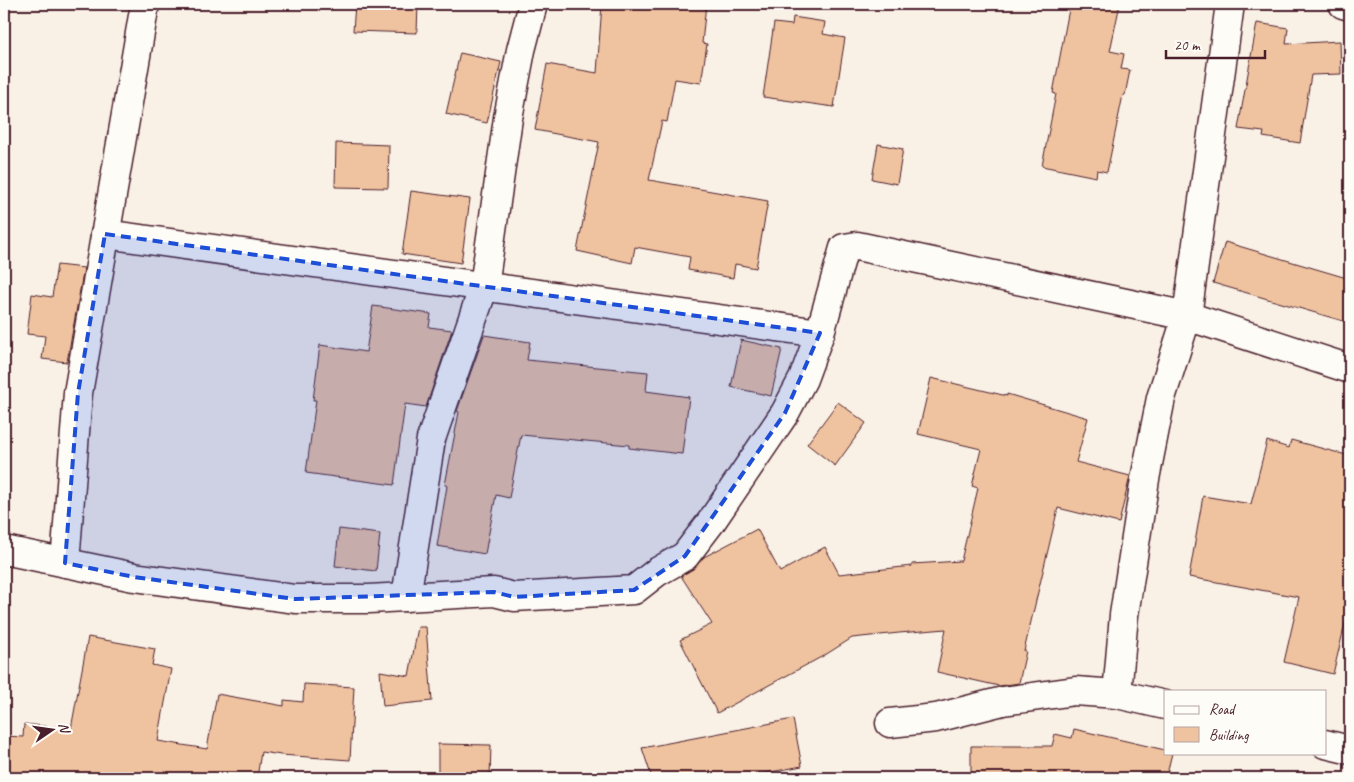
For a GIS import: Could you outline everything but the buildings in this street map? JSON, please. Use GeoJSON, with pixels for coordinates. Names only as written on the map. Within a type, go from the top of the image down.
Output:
{"type":"FeatureCollection","features":[{"type":"Feature","properties":{"kind":"street"},"geometry":{"type":"LineString","coordinates":[[65,562],[78,393],[146,4]]}},
{"type":"Feature","properties":{"kind":"street"},"geometry":{"type":"LineString","coordinates":[[406,597],[431,439],[484,286],[508,118],[521,50],[533,4]]}},
{"type":"Feature","properties":{"kind":"street"},"geometry":{"type":"LineString","coordinates":[[1117,694],[1124,615],[1145,478],[1161,398],[1188,316],[1230,4]]}},
{"type":"Feature","properties":{"kind":"street"},"geometry":{"type":"LineString","coordinates":[[1343,4],[1350,6]]}},
{"type":"Feature","properties":{"kind":"street"},"geometry":{"type":"LineString","coordinates":[[105,234],[820,333]]}},
{"type":"Feature","properties":{"kind":"street"},"geometry":{"type":"LineString","coordinates":[[4,550],[134,578],[295,599],[406,597],[494,592],[514,597],[634,590],[657,572],[684,556],[711,522],[785,412],[803,379],[820,333],[844,248],[857,246],[1188,316],[1350,370]]}},
{"type":"Feature","properties":{"kind":"street"},"geometry":{"type":"LineString","coordinates":[[890,723],[936,718],[1003,701],[1075,691],[1117,694],[1164,705]]}},
{"type":"Feature","properties":{"kind":"street"},"geometry":{"type":"LineString","coordinates":[[1326,744],[1350,750]]}},
{"type":"Feature","properties":{"kind":"highlighted area"},"geometry":{"type":"Polygon","coordinates":[[[105,234],[820,333],[785,413],[685,556],[634,590],[514,597],[494,592],[295,599],[134,577],[65,563],[78,393],[105,234]]]}}]}
